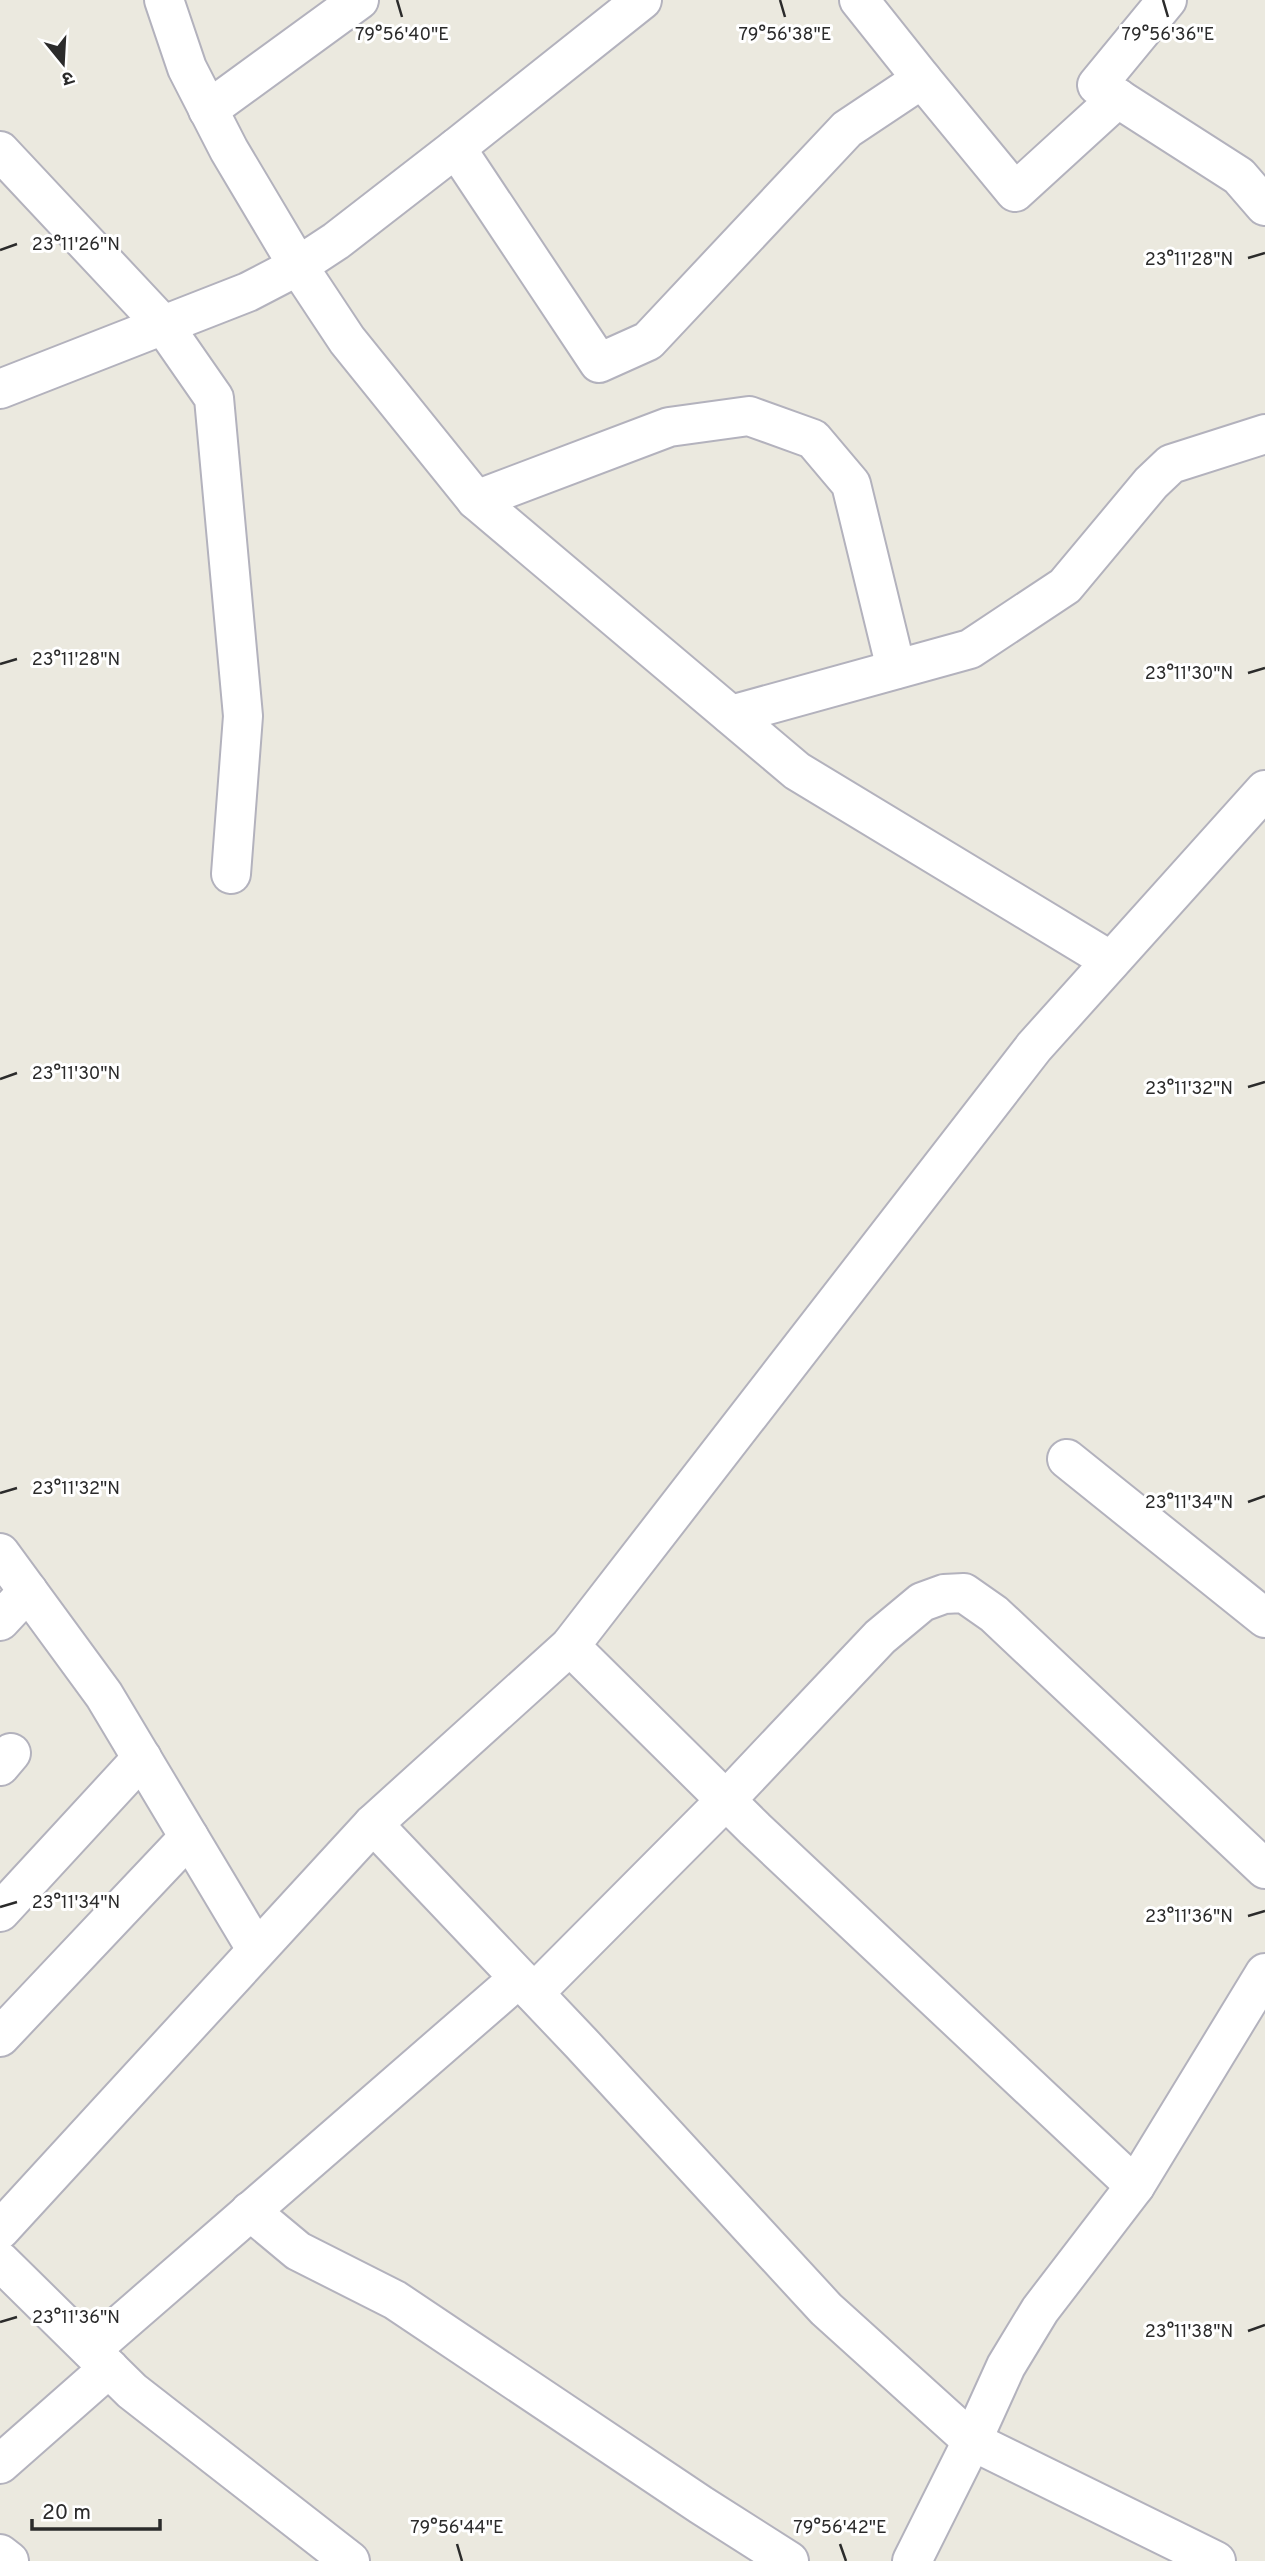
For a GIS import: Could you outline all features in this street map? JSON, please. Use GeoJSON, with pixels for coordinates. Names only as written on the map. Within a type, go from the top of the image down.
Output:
{"type":"FeatureCollection","features":[{"type":"Feature","properties":{"kind":"street"},"geometry":{"type":"LineString","coordinates":[[164,0],[187,68],[208,110],[298,266],[346,340],[476,500],[797,771],[1111,961]]}},
{"type":"Feature","properties":{"kind":"street"},"geometry":{"type":"LineString","coordinates":[[208,110],[359,0]]}},
{"type":"Feature","properties":{"kind":"street"},"geometry":{"type":"LineString","coordinates":[[0,389],[248,292],[298,266],[337,241],[642,0]]}},
{"type":"Feature","properties":{"kind":"street"},"geometry":{"type":"LineString","coordinates":[[859,0],[1015,192],[1118,98]]}},
{"type":"Feature","properties":{"kind":"street"},"geometry":{"type":"LineString","coordinates":[[1167,0],[1097,85],[1252,178],[1265,206]]}},
{"type":"Feature","properties":{"kind":"street"},"geometry":{"type":"LineString","coordinates":[[456,148],[599,363],[648,341],[846,129],[922,79]]}},
{"type":"Feature","properties":{"kind":"street"},"geometry":{"type":"LineString","coordinates":[[0,151],[164,326],[214,398],[243,716],[231,874]]}},
{"type":"Feature","properties":{"kind":"street"},"geometry":{"type":"LineString","coordinates":[[476,500],[670,427],[749,416],[813,439],[851,484],[896,669]]}},
{"type":"Feature","properties":{"kind":"street"},"geometry":{"type":"LineString","coordinates":[[731,715],[970,649],[1065,586],[1151,483],[1171,464],[1265,433]]}},
{"type":"Feature","properties":{"kind":"street"},"geometry":{"type":"LineString","coordinates":[[0,2230],[373,1824],[570,1646],[1034,1047],[1265,790]]}},
{"type":"Feature","properties":{"kind":"street"},"geometry":{"type":"LineString","coordinates":[[1067,1459],[1265,1618]]}},
{"type":"Feature","properties":{"kind":"street"},"geometry":{"type":"LineString","coordinates":[[0,1553],[104,1695],[256,1949]]}},
{"type":"Feature","properties":{"kind":"street"},"geometry":{"type":"LineString","coordinates":[[0,1621],[27,1591]]}},
{"type":"Feature","properties":{"kind":"street"},"geometry":{"type":"LineString","coordinates":[[0,2464],[100,2359],[250,2211],[527,1985],[726,1800],[880,1637],[922,1602],[944,1594],[964,1593],[994,1614],[1265,1869]]}},
{"type":"Feature","properties":{"kind":"street"},"geometry":{"type":"LineString","coordinates":[[570,1646],[726,1800],[1135,2186]]}},
{"type":"Feature","properties":{"kind":"street"},"geometry":{"type":"LineString","coordinates":[[0,1912],[142,1758]]}},
{"type":"Feature","properties":{"kind":"street"},"geometry":{"type":"LineString","coordinates":[[373,1824],[527,1985],[826,2309],[972,2441],[1216,2561]]}},
{"type":"Feature","properties":{"kind":"street"},"geometry":{"type":"LineString","coordinates":[[0,2037],[189,1837]]}},
{"type":"Feature","properties":{"kind":"street"},"geometry":{"type":"LineString","coordinates":[[912,2561],[921,2548],[1006,2366],[1040,2310],[1135,2186],[1265,1973]]}},
{"type":"Feature","properties":{"kind":"street"},"geometry":{"type":"LineString","coordinates":[[250,2211],[298,2251],[395,2300],[789,2561]]}},
{"type":"Feature","properties":{"kind":"street"},"geometry":{"type":"LineString","coordinates":[[0,2262],[132,2391],[350,2561]]}},
{"type":"Feature","properties":{"kind":"street"},"geometry":{"type":"LineString","coordinates":[[0,2554],[9,2561]]}}]}
